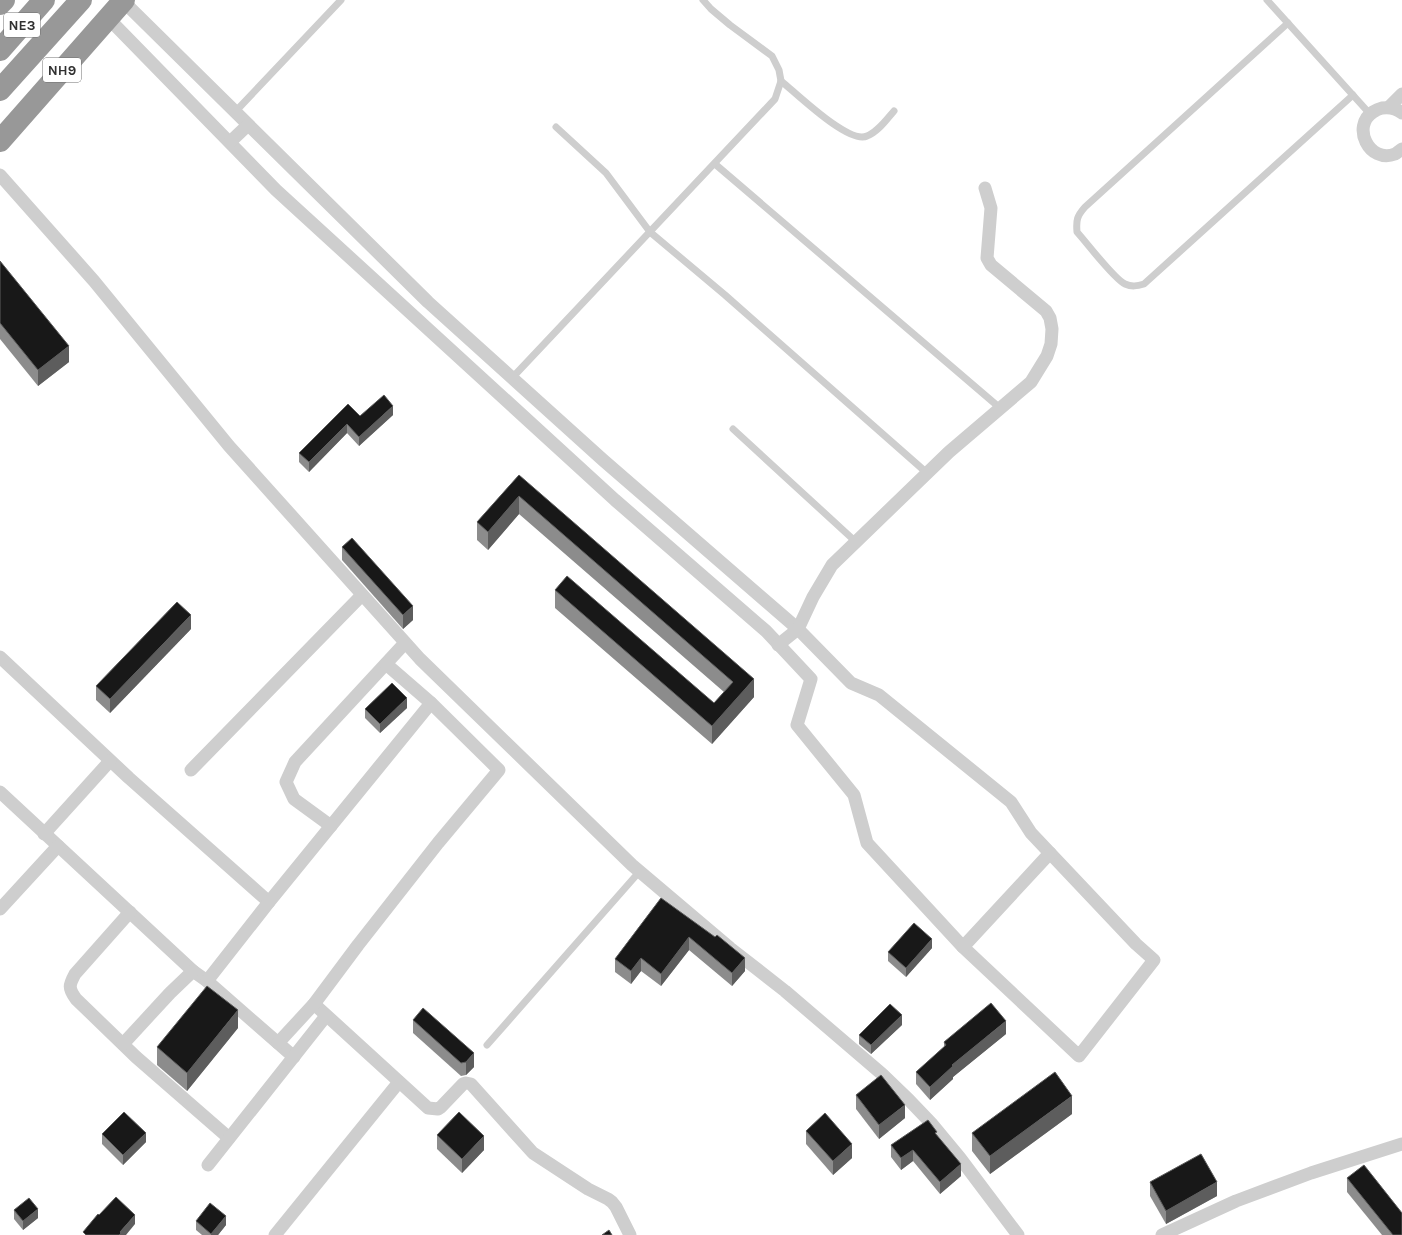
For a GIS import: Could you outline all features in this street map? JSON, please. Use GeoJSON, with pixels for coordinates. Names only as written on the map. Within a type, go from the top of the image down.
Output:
{"type":"FeatureCollection","features":[{"type":"Feature","properties":{"kind":"highway","name":"NE3"},"geometry":{"type":"LineString","coordinates":[[0,4],[4,0]]}},
{"type":"Feature","properties":{"kind":"highway","name":"NE3"},"geometry":{"type":"LineString","coordinates":[[0,50],[44,0]]}},
{"type":"Feature","properties":{"kind":"highway"},"geometry":{"type":"LineString","coordinates":[[0,90],[81,0]]}},
{"type":"Feature","properties":{"kind":"highway","name":"NH9"},"geometry":{"type":"LineString","coordinates":[[0,141],[123,0]]}},
{"type":"Feature","properties":{"kind":"street"},"geometry":{"type":"LineString","coordinates":[[108,18],[282,195],[615,500],[766,631],[811,679],[797,725],[854,795],[867,843],[962,947],[1079,1056],[1154,960],[1136,944],[1050,853],[1031,832],[1011,802],[879,695],[851,683],[798,629],[603,460],[512,378],[428,302],[123,0]]}},
{"type":"Feature","properties":{"kind":"street"},"geometry":{"type":"LineString","coordinates":[[1390,107],[1402,94]]}},
{"type":"Feature","properties":{"kind":"street"},"geometry":{"type":"LineString","coordinates":[[1400,155],[1384,156],[1374,152],[1366,144],[1362,134],[1364,123],[1370,114],[1379,108],[1390,107],[1402,113]]}},
{"type":"Feature","properties":{"kind":"street"},"geometry":{"type":"LineString","coordinates":[[230,142],[248,125]]}},
{"type":"Feature","properties":{"kind":"street"},"geometry":{"type":"LineString","coordinates":[[0,175],[94,281],[229,446],[420,660],[640,871],[730,948],[785,991],[882,1074],[931,1123],[960,1158],[1018,1235]]}},
{"type":"Feature","properties":{"kind":"street"},"geometry":{"type":"LineString","coordinates":[[778,645],[798,629],[813,597],[832,565],[948,452],[1031,382],[1047,356],[1051,344],[1052,330],[1050,318],[1046,311],[990,265],[987,258],[991,208],[985,188]]}},
{"type":"Feature","properties":{"kind":"street"},"geometry":{"type":"LineString","coordinates":[[191,770],[362,595]]}},
{"type":"Feature","properties":{"kind":"street"},"geometry":{"type":"LineString","coordinates":[[331,826],[294,799],[286,782],[295,762],[405,643]]}},
{"type":"Feature","properties":{"kind":"street"},"geometry":{"type":"LineString","coordinates":[[0,657],[110,761],[269,902]]}},
{"type":"Feature","properties":{"kind":"street"},"geometry":{"type":"LineString","coordinates":[[278,1044],[314,1004],[353,951],[433,849],[499,770],[431,703],[386,664]]}},
{"type":"Feature","properties":{"kind":"street"},"geometry":{"type":"LineString","coordinates":[[207,981],[269,902],[431,703]]}},
{"type":"Feature","properties":{"kind":"street"},"geometry":{"type":"LineString","coordinates":[[44,834],[110,761]]}},
{"type":"Feature","properties":{"kind":"street"},"geometry":{"type":"LineString","coordinates":[[0,792],[193,971],[207,981],[294,1058]]}},
{"type":"Feature","properties":{"kind":"street"},"geometry":{"type":"LineString","coordinates":[[0,909],[58,846]]}},
{"type":"Feature","properties":{"kind":"street"},"geometry":{"type":"LineString","coordinates":[[962,947],[1050,853]]}},
{"type":"Feature","properties":{"kind":"street"},"geometry":{"type":"LineString","coordinates":[[130,912],[75,974],[70,982],[70,991],[76,999],[123,1044],[229,1138]]}},
{"type":"Feature","properties":{"kind":"street"},"geometry":{"type":"LineString","coordinates":[[123,1044],[170,993],[193,971]]}},
{"type":"Feature","properties":{"kind":"street"},"geometry":{"type":"LineString","coordinates":[[314,1004],[428,1108],[434,1110],[441,1107],[462,1084],[471,1084],[533,1153],[588,1189],[612,1202],[616,1206],[630,1235]]}},
{"type":"Feature","properties":{"kind":"street"},"geometry":{"type":"LineString","coordinates":[[208,1164],[326,1016]]}},
{"type":"Feature","properties":{"kind":"street"},"geometry":{"type":"LineString","coordinates":[[276,1235],[399,1082]]}},
{"type":"Feature","properties":{"kind":"street"},"geometry":{"type":"LineString","coordinates":[[1167,1234],[1236,1201],[1311,1173],[1402,1144]]}},
{"type":"Feature","properties":{"kind":"lane"},"geometry":{"type":"LineString","coordinates":[[235,112],[341,0]]}},
{"type":"Feature","properties":{"kind":"lane"},"geometry":{"type":"LineString","coordinates":[[512,378],[775,99],[781,81],[779,70],[772,56],[730,25],[703,0]]}},
{"type":"Feature","properties":{"kind":"lane"},"geometry":{"type":"LineString","coordinates":[[1267,0],[1370,114]]}},
{"type":"Feature","properties":{"kind":"lane"},"geometry":{"type":"LineString","coordinates":[[1288,23],[1078,214],[1076,223],[1077,232],[1117,278],[1125,284],[1134,286],[1144,284],[1353,95]]}},
{"type":"Feature","properties":{"kind":"lane"},"geometry":{"type":"LineString","coordinates":[[781,81],[831,123],[849,134],[860,137],[867,137],[874,132],[894,111]]}},
{"type":"Feature","properties":{"kind":"lane"},"geometry":{"type":"LineString","coordinates":[[556,127],[606,173],[650,232],[730,300],[926,473]]}},
{"type":"Feature","properties":{"kind":"lane"},"geometry":{"type":"LineString","coordinates":[[715,164],[1000,408]]}},
{"type":"Feature","properties":{"kind":"lane"},"geometry":{"type":"LineString","coordinates":[[733,429],[856,542]]}},
{"type":"Feature","properties":{"kind":"lane"},"geometry":{"type":"LineString","coordinates":[[487,1045],[640,871]]}},
{"type":"Feature","properties":{"kind":"building"},"geometry":{"type":"Polygon","coordinates":[[[0,261],[69,346],[38,370],[0,323],[0,261]]]}},
{"type":"Feature","properties":{"kind":"building"},"geometry":{"type":"Polygon","coordinates":[[[384,395],[393,406],[359,437],[347,424],[309,462],[299,453],[348,404],[360,416],[384,395]]]}},
{"type":"Feature","properties":{"kind":"building"},"geometry":{"type":"Polygon","coordinates":[[[519,475],[754,679],[712,726],[555,590],[567,576],[714,703],[733,682],[519,496],[488,532],[477,522],[519,475]]]}},
{"type":"Feature","properties":{"kind":"building"},"geometry":{"type":"Polygon","coordinates":[[[352,538],[413,606],[403,615],[342,547],[352,538]]]}},
{"type":"Feature","properties":{"kind":"building"},"geometry":{"type":"Polygon","coordinates":[[[177,602],[191,615],[110,699],[96,686],[177,602]]]}},
{"type":"Feature","properties":{"kind":"building"},"geometry":{"type":"Polygon","coordinates":[[[392,683],[407,698],[380,724],[365,709],[392,683]]]}},
{"type":"Feature","properties":{"kind":"building"},"geometry":{"type":"Polygon","coordinates":[[[661,898],[715,937],[717,935],[745,958],[732,973],[689,937],[661,974],[641,958],[631,971],[615,959],[661,898]]]}},
{"type":"Feature","properties":{"kind":"building"},"geometry":{"type":"Polygon","coordinates":[[[914,923],[932,939],[906,968],[888,952],[914,923]]]}},
{"type":"Feature","properties":{"kind":"building"},"geometry":{"type":"Polygon","coordinates":[[[207,986],[238,1010],[187,1073],[157,1047],[207,986]]]}},
{"type":"Feature","properties":{"kind":"building"},"geometry":{"type":"Polygon","coordinates":[[[991,1003],[1006,1021],[952,1065],[953,1066],[930,1087],[916,1072],[946,1045],[944,1042],[991,1003]]]}},
{"type":"Feature","properties":{"kind":"building"},"geometry":{"type":"Polygon","coordinates":[[[890,1004],[902,1015],[871,1045],[859,1035],[890,1004]]]}},
{"type":"Feature","properties":{"kind":"building"},"geometry":{"type":"Polygon","coordinates":[[[423,1008],[474,1053],[466,1062],[461,1063],[413,1020],[423,1008]]]}},
{"type":"Feature","properties":{"kind":"building"},"geometry":{"type":"Polygon","coordinates":[[[1055,1072],[1072,1096],[990,1156],[972,1133],[1055,1072]]]}},
{"type":"Feature","properties":{"kind":"building"},"geometry":{"type":"Polygon","coordinates":[[[881,1075],[905,1105],[879,1125],[856,1095],[881,1075]]]}},
{"type":"Feature","properties":{"kind":"building"},"geometry":{"type":"Polygon","coordinates":[[[124,1112],[146,1133],[123,1155],[102,1134],[124,1112]]]}},
{"type":"Feature","properties":{"kind":"building"},"geometry":{"type":"Polygon","coordinates":[[[459,1112],[484,1136],[462,1159],[437,1135],[459,1112]]]}},
{"type":"Feature","properties":{"kind":"building"},"geometry":{"type":"Polygon","coordinates":[[[825,1113],[852,1144],[833,1161],[806,1131],[825,1113]]]}},
{"type":"Feature","properties":{"kind":"building"},"geometry":{"type":"Polygon","coordinates":[[[928,1120],[937,1132],[935,1133],[961,1164],[940,1182],[913,1150],[901,1158],[891,1145],[928,1120]]]}},
{"type":"Feature","properties":{"kind":"building"},"geometry":{"type":"Polygon","coordinates":[[[1201,1154],[1217,1182],[1166,1211],[1150,1182],[1201,1154]]]}},
{"type":"Feature","properties":{"kind":"building"},"geometry":{"type":"Polygon","coordinates":[[[1364,1165],[1402,1213],[1402,1235],[1393,1235],[1347,1178],[1364,1165]]]}},
{"type":"Feature","properties":{"kind":"building"},"geometry":{"type":"Polygon","coordinates":[[[116,1197],[135,1215],[120,1232],[121,1233],[119,1235],[86,1235],[83,1232],[98,1214],[99,1215],[116,1197]]]}},
{"type":"Feature","properties":{"kind":"building"},"geometry":{"type":"Polygon","coordinates":[[[29,1198],[38,1209],[23,1221],[14,1210],[29,1198]]]}},
{"type":"Feature","properties":{"kind":"building"},"geometry":{"type":"Polygon","coordinates":[[[210,1203],[226,1216],[211,1234],[196,1221],[210,1203]]]}},
{"type":"Feature","properties":{"kind":"building"},"geometry":{"type":"Polygon","coordinates":[[[609,1230],[612,1235],[602,1235],[609,1230]]]}}]}
